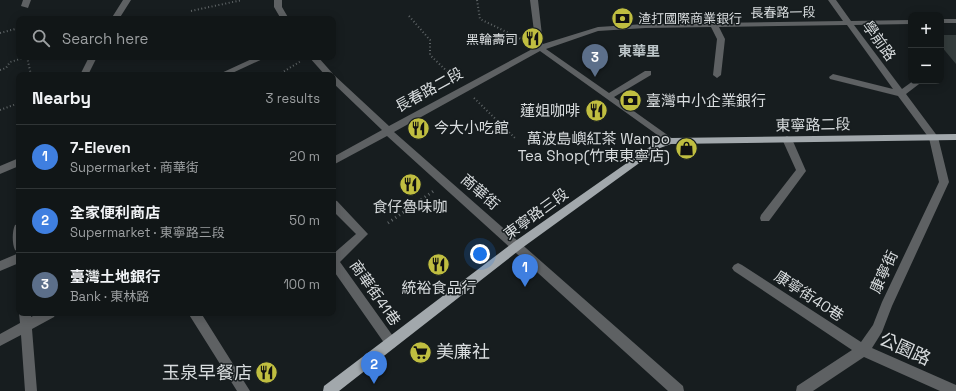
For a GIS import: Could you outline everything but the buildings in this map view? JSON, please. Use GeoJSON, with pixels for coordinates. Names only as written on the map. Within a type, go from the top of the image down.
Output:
{"type":"FeatureCollection","features":[{"type":"Feature","properties":{"kind":"main road","name":"東寧路二段"},"geometry":{"type":"LineString","coordinates":[[670,142],[956,137]]}},
{"type":"Feature","properties":{"kind":"main road","name":"東寧路三段"},"geometry":{"type":"LineString","coordinates":[[328,391],[518,245],[657,146],[670,142]]}},
{"type":"Feature","properties":{"kind":"street"},"geometry":{"type":"LineString","coordinates":[[118,16],[127,0]]}},
{"type":"Feature","properties":{"kind":"street"},"geometry":{"type":"LineString","coordinates":[[278,0],[278,7],[283,16]]}},
{"type":"Feature","properties":{"kind":"street"},"geometry":{"type":"LineString","coordinates":[[534,0],[540,48],[670,142]]}},
{"type":"Feature","properties":{"kind":"street","name":"學前路"},"geometry":{"type":"LineString","coordinates":[[832,0],[933,137]]}},
{"type":"Feature","properties":{"kind":"street"},"geometry":{"type":"LineString","coordinates":[[944,21],[956,21]]}},
{"type":"Feature","properties":{"kind":"street","name":"長春路一段"},"geometry":{"type":"LineString","coordinates":[[540,48],[576,34],[598,29],[714,25],[908,22]]}},
{"type":"Feature","properties":{"kind":"street"},"geometry":{"type":"LineString","coordinates":[[714,25],[721,39],[717,75]]}},
{"type":"Feature","properties":{"kind":"street","name":"長春路二段"},"geometry":{"type":"LineString","coordinates":[[336,159],[540,48]]}},
{"type":"Feature","properties":{"kind":"street"},"geometry":{"type":"LineString","coordinates":[[86,72],[92,60]]}},
{"type":"Feature","properties":{"kind":"street"},"geometry":{"type":"LineString","coordinates":[[228,72],[256,60]]}},
{"type":"Feature","properties":{"kind":"street"},"geometry":{"type":"LineString","coordinates":[[316,60],[327,72]]}},
{"type":"Feature","properties":{"kind":"street"},"geometry":{"type":"LineString","coordinates":[[608,97],[648,73]]}},
{"type":"Feature","properties":{"kind":"street"},"geometry":{"type":"LineString","coordinates":[[833,77],[901,94],[914,84]]}},
{"type":"Feature","properties":{"kind":"street","name":"商華街"},"geometry":{"type":"LineString","coordinates":[[336,81],[388,130],[518,245],[678,391]]}},
{"type":"Feature","properties":{"kind":"street","name":"康寧街"},"geometry":{"type":"LineString","coordinates":[[805,390],[863,350],[878,328],[886,306],[944,184],[933,137]]}},
{"type":"Feature","properties":{"kind":"street"},"geometry":{"type":"LineString","coordinates":[[765,218],[801,171],[786,139]]}},
{"type":"Feature","properties":{"kind":"street"},"geometry":{"type":"LineString","coordinates":[[0,170],[16,163]]}},
{"type":"Feature","properties":{"kind":"street"},"geometry":{"type":"LineString","coordinates":[[336,207],[363,234],[336,258]]}},
{"type":"Feature","properties":{"kind":"street"},"geometry":{"type":"LineString","coordinates":[[0,266],[16,259]]}},
{"type":"Feature","properties":{"kind":"street","name":"商華街41巷"},"geometry":{"type":"LineString","coordinates":[[336,265],[391,343]]}},
{"type":"Feature","properties":{"kind":"street","name":"康寧街40巷"},"geometry":{"type":"LineString","coordinates":[[738,268],[863,350]]}},
{"type":"Feature","properties":{"kind":"street"},"geometry":{"type":"LineString","coordinates":[[25,316],[31,391]]}},
{"type":"Feature","properties":{"kind":"street"},"geometry":{"type":"LineString","coordinates":[[0,340],[44,316]]}},
{"type":"Feature","properties":{"kind":"street"},"geometry":{"type":"LineString","coordinates":[[196,316],[244,391]]}},
{"type":"Feature","properties":{"kind":"street","name":"公園路"},"geometry":{"type":"LineString","coordinates":[[863,350],[955,391]]}},
{"type":"Feature","properties":{"kind":"path"},"geometry":{"type":"LineString","coordinates":[[191,11],[242,0]]}},
{"type":"Feature","properties":{"kind":"path"},"geometry":{"type":"LineString","coordinates":[[476,0],[480,19],[540,48]]}},
{"type":"Feature","properties":{"kind":"path"},"geometry":{"type":"LineString","coordinates":[[409,16],[430,40],[430,55],[515,138]]}},
{"type":"Feature","properties":{"kind":"path"},"geometry":{"type":"LineString","coordinates":[[0,33],[16,29]]}},
{"type":"Feature","properties":{"kind":"path"},"geometry":{"type":"LineString","coordinates":[[0,70],[6,68],[10,62],[17,60]]}},
{"type":"Feature","properties":{"kind":"path"},"geometry":{"type":"LineString","coordinates":[[28,60],[30,72]]}},
{"type":"Feature","properties":{"kind":"path"},"geometry":{"type":"LineString","coordinates":[[283,72],[302,61]]}},
{"type":"Feature","properties":{"kind":"path"},"geometry":{"type":"LineString","coordinates":[[0,110],[16,104]]}},
{"type":"Feature","properties":{"kind":"path"},"geometry":{"type":"LineString","coordinates":[[388,223],[446,182]]}},
{"type":"Feature","properties":{"kind":"place","name":"渣打國際商業銀行"},"geometry":{"type":"Point","coordinates":[622,18]}},
{"type":"Feature","properties":{"kind":"place","name":"黑輪壽司"},"geometry":{"type":"Point","coordinates":[533,39]}},
{"type":"Feature","properties":{"kind":"place","name":"臺灣土地銀行"},"geometry":{"type":"Point","coordinates":[595,77]}},
{"type":"Feature","properties":{"kind":"place","name":"臺灣中小企業銀行"},"geometry":{"type":"Point","coordinates":[630,101]}},
{"type":"Feature","properties":{"kind":"place","name":"蓮姐咖啡"},"geometry":{"type":"Point","coordinates":[596,111]}},
{"type":"Feature","properties":{"kind":"place","name":"今大小吃館"},"geometry":{"type":"Point","coordinates":[418,128]}},
{"type":"Feature","properties":{"kind":"place","name":"萬波島嶼紅茶 Wanpo Tea Shop(竹東東寧店)"},"geometry":{"type":"Point","coordinates":[686,148]}},
{"type":"Feature","properties":{"kind":"place","name":"食仔魯味咖"},"geometry":{"type":"Point","coordinates":[410,184]}},
{"type":"Feature","properties":{"kind":"place","name":"統裕食品行"},"geometry":{"type":"Point","coordinates":[439,265]}},
{"type":"Feature","properties":{"kind":"place","name":"7-Eleven"},"geometry":{"type":"Point","coordinates":[525,287]}},
{"type":"Feature","properties":{"kind":"place","name":"美廉社"},"geometry":{"type":"Point","coordinates":[420,352]}},
{"type":"Feature","properties":{"kind":"place","name":"玉泉早餐店"},"geometry":{"type":"Point","coordinates":[267,373]}},
{"type":"Feature","properties":{"kind":"place","name":"全家便利商店"},"geometry":{"type":"Point","coordinates":[374,384]}},
{"type":"Feature","properties":{"kind":"district","name":"東華里"},"geometry":{"type":"Point","coordinates":[639,51]}}]}
